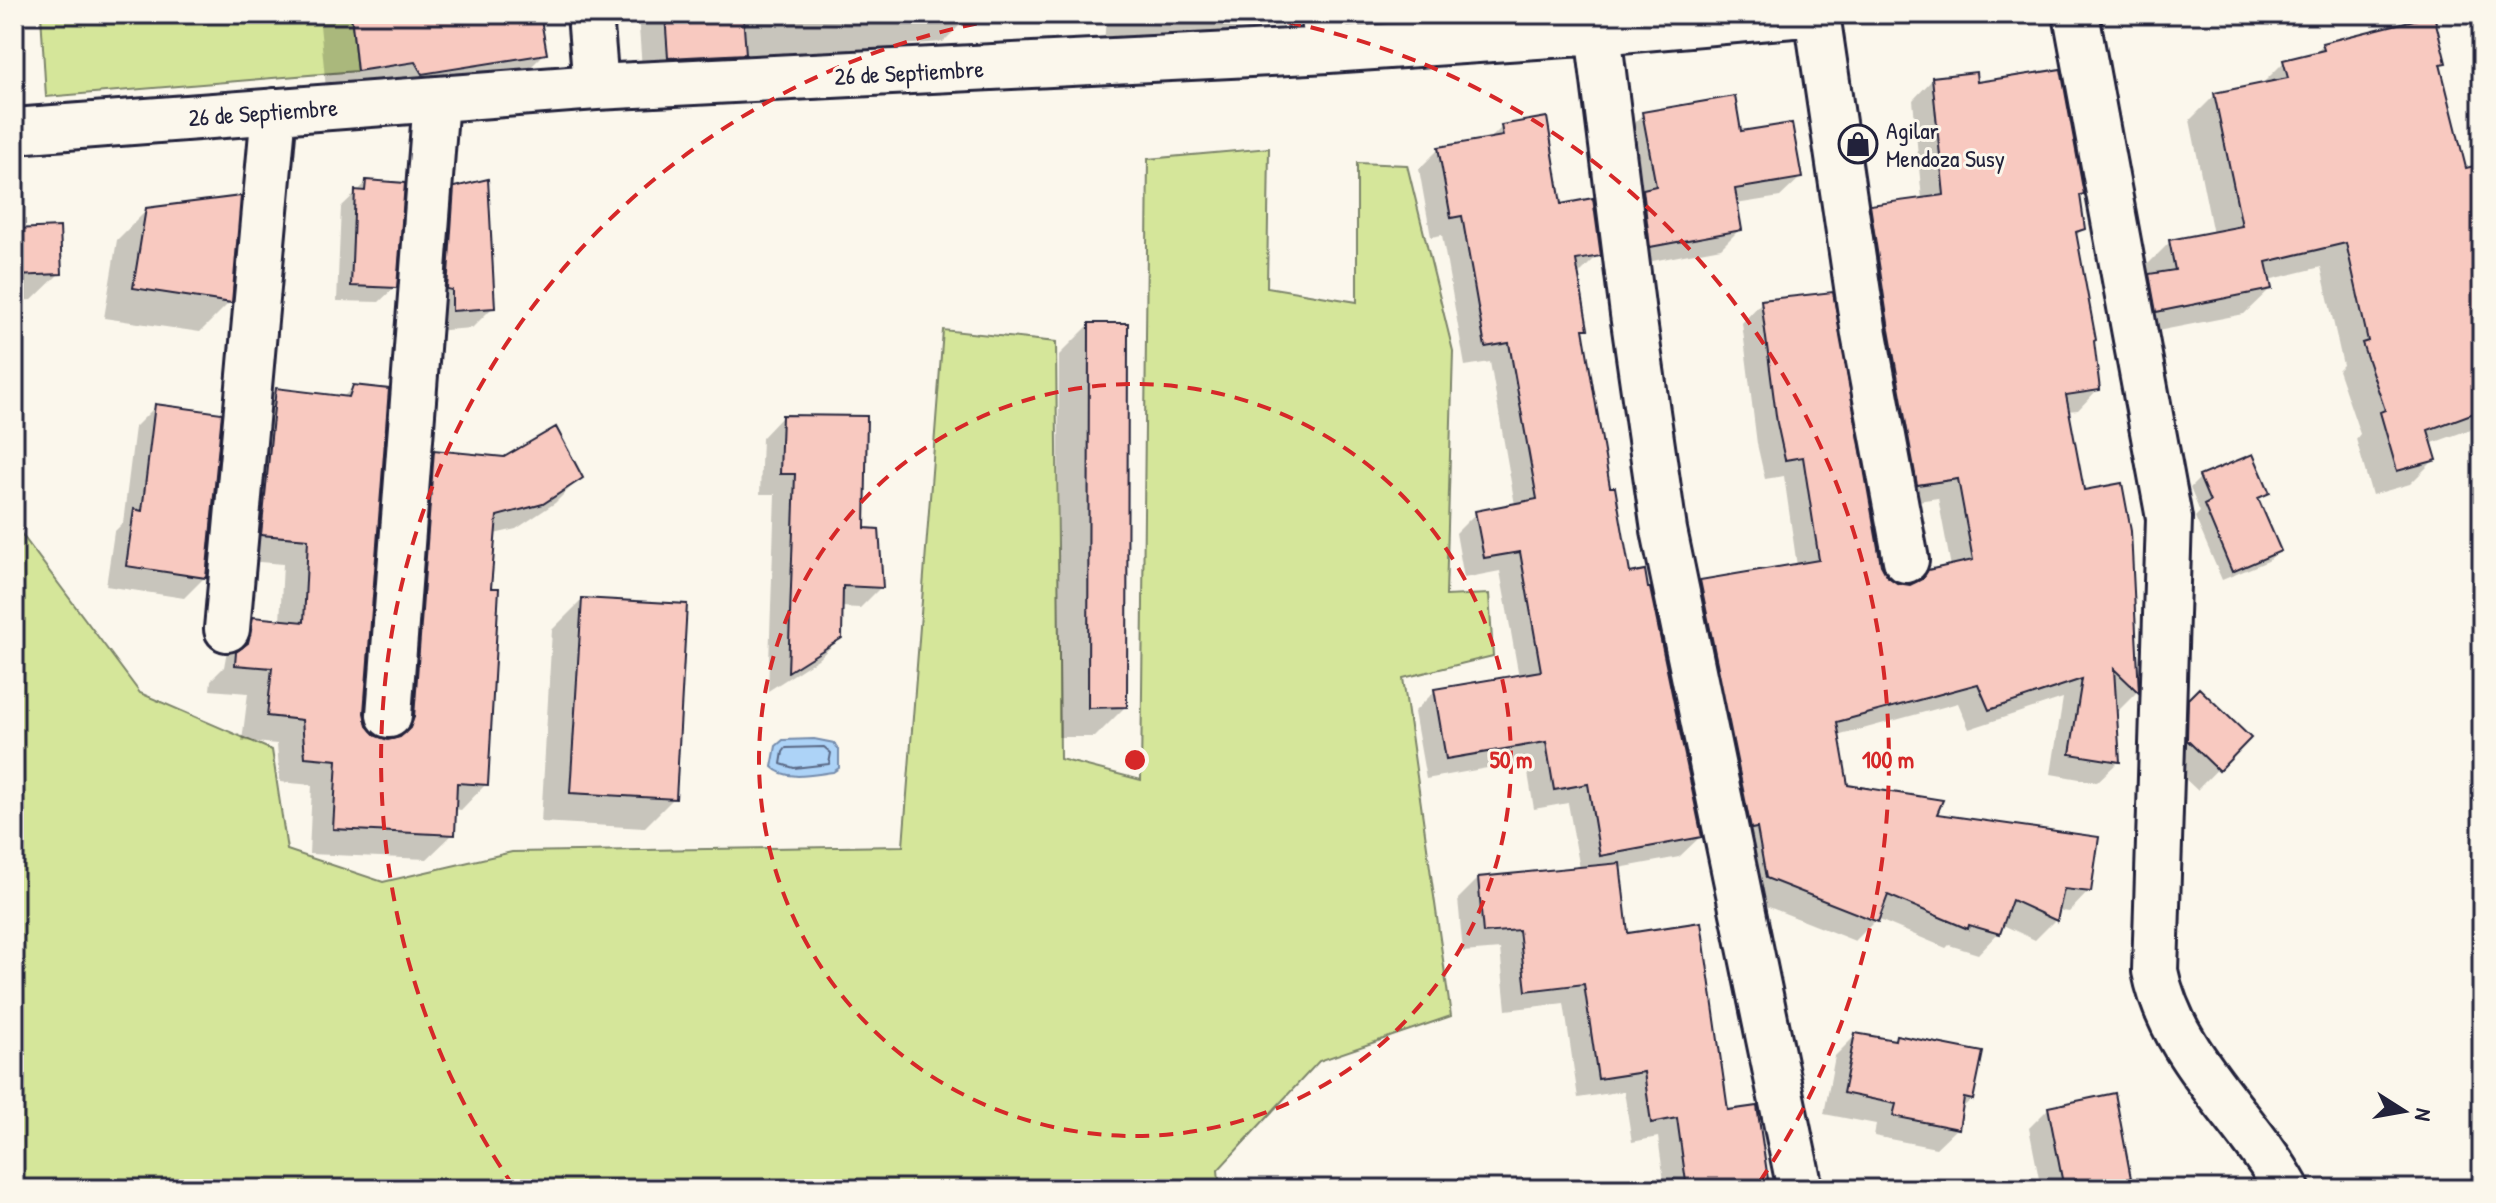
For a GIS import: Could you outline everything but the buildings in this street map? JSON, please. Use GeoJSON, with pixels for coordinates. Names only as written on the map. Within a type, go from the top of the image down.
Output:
{"type":"FeatureCollection","features":[{"type":"Feature","properties":{"kind":"street"},"geometry":{"type":"LineString","coordinates":[[590,14],[596,87]]}},
{"type":"Feature","properties":{"kind":"street","name":"26 de Septiembre"},"geometry":{"type":"LineString","coordinates":[[14,131],[1326,32],[1598,32],[1729,17],[1805,14]]}},
{"type":"Feature","properties":{"kind":"street"},"geometry":{"type":"LineString","coordinates":[[1817,14],[1864,334],[1906,560]]}},
{"type":"Feature","properties":{"kind":"street"},"geometry":{"type":"LineString","coordinates":[[2076,14],[2169,518],[2155,971],[2160,997],[2188,1052],[2272,1161],[2287,1189]]}},
{"type":"Feature","properties":{"kind":"street"},"geometry":{"type":"LineString","coordinates":[[1598,32],[1664,530],[1800,1189]]}},
{"type":"Feature","properties":{"kind":"street"},"geometry":{"type":"LineString","coordinates":[[389,715],[436,99]]}},
{"type":"Feature","properties":{"kind":"street"},"geometry":{"type":"LineString","coordinates":[[227,629],[274,111]]}},
{"type":"Feature","properties":{"kind":"green space"},"geometry":{"type":"Polygon","coordinates":[[[41,14],[351,14],[357,71],[46,97],[41,14]]]}},
{"type":"Feature","properties":{"kind":"green space"},"geometry":{"type":"Polygon","coordinates":[[[1269,148],[1267,287],[1357,302],[1357,163],[1407,165],[1453,351],[1446,596],[1489,594],[1493,656],[1403,678],[1451,1016],[1319,1061],[1218,1170],[1220,1189],[14,1189],[14,524],[140,693],[272,750],[287,850],[383,882],[512,852],[903,846],[943,330],[1056,342],[1060,759],[1141,780],[1148,159],[1269,148]]]}},
{"type":"Feature","properties":{"kind":"water"},"geometry":{"type":"Polygon","coordinates":[[[814,739],[834,743],[839,750],[839,768],[833,772],[801,776],[778,772],[772,767],[776,746],[783,740],[814,739]]]}},
{"type":"Feature","properties":{"kind":"place","name":"Agilar Mendoza Susy"},"geometry":{"type":"Point","coordinates":[1858,144]}}]}
